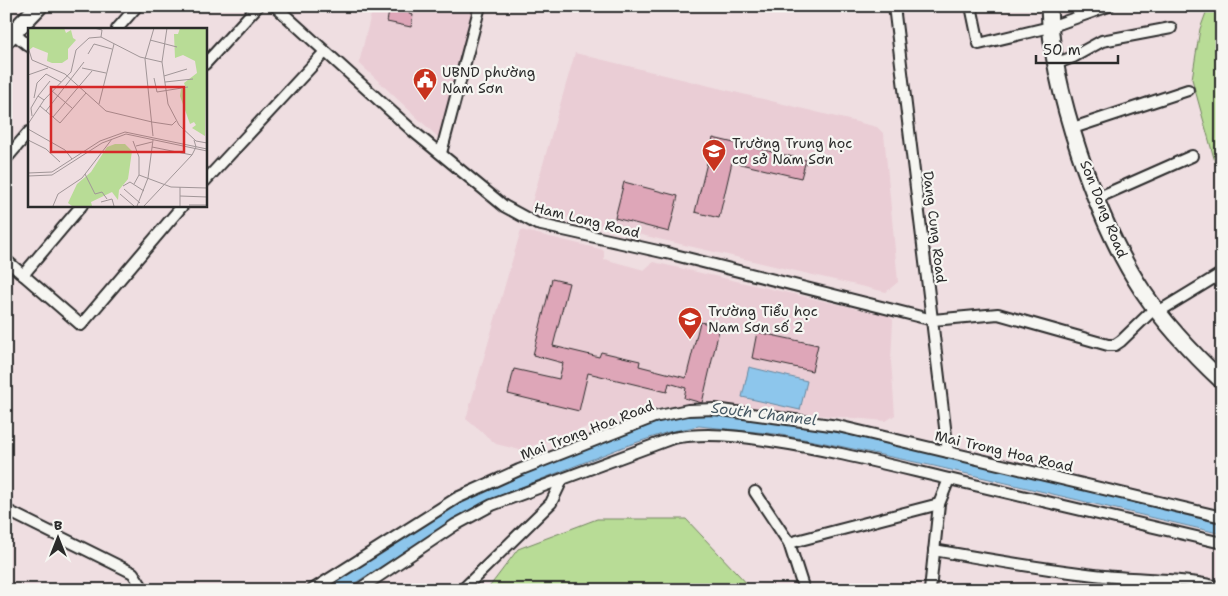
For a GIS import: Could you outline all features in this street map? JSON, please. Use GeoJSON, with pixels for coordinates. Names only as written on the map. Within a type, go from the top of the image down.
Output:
{"type":"FeatureCollection","features":[{"type":"Feature","properties":{"kind":"main road"},"geometry":{"type":"LineString","coordinates":[[10,36],[39,6]]}},
{"type":"Feature","properties":{"kind":"main road","name":"Son Dong Road"},"geometry":{"type":"LineString","coordinates":[[1049,6],[1055,64],[1073,128],[1096,198],[1124,261],[1157,310],[1185,346],[1222,381]]}},
{"type":"Feature","properties":{"kind":"street"},"geometry":{"type":"LineString","coordinates":[[118,28],[137,6]]}},
{"type":"Feature","properties":{"kind":"street"},"geometry":{"type":"LineString","coordinates":[[206,63],[258,6]]}},
{"type":"Feature","properties":{"kind":"street","name":"Ham Long Road"},"geometry":{"type":"LineString","coordinates":[[275,6],[324,52],[441,154],[504,206],[537,224],[671,254],[932,320],[998,314],[1108,345],[1115,345],[1157,310]]}},
{"type":"Feature","properties":{"kind":"street"},"geometry":{"type":"LineString","coordinates":[[441,154],[480,6]]}},
{"type":"Feature","properties":{"kind":"street","name":"Dang Cung Road"},"geometry":{"type":"LineString","coordinates":[[894,6],[948,452]]}},
{"type":"Feature","properties":{"kind":"street"},"geometry":{"type":"LineString","coordinates":[[971,6],[979,44],[1050,27],[1109,6]]}},
{"type":"Feature","properties":{"kind":"street"},"geometry":{"type":"LineString","coordinates":[[1055,64],[1073,58],[1102,41],[1171,28]]}},
{"type":"Feature","properties":{"kind":"street"},"geometry":{"type":"LineString","coordinates":[[10,36],[28,45]]}},
{"type":"Feature","properties":{"kind":"street"},"geometry":{"type":"LineString","coordinates":[[206,180],[324,52]]}},
{"type":"Feature","properties":{"kind":"street"},"geometry":{"type":"LineString","coordinates":[[1073,128],[1188,90]]}},
{"type":"Feature","properties":{"kind":"street"},"geometry":{"type":"LineString","coordinates":[[6,159],[28,133]]}},
{"type":"Feature","properties":{"kind":"street"},"geometry":{"type":"LineString","coordinates":[[1096,198],[1192,156]]}},
{"type":"Feature","properties":{"kind":"street"},"geometry":{"type":"LineString","coordinates":[[24,275],[81,206]]}},
{"type":"Feature","properties":{"kind":"street"},"geometry":{"type":"LineString","coordinates":[[6,260],[81,325],[183,206]]}},
{"type":"Feature","properties":{"kind":"street"},"geometry":{"type":"LineString","coordinates":[[1157,310],[1222,273]]}},
{"type":"Feature","properties":{"kind":"street","name":"Mai Trong Hoa Road"},"geometry":{"type":"LineString","coordinates":[[312,590],[457,498],[519,470],[664,415],[700,409],[838,426],[1222,517]]}},
{"type":"Feature","properties":{"kind":"street"},"geometry":{"type":"LineString","coordinates":[[358,590],[475,514],[499,502],[673,438],[710,434],[803,446],[1222,543]]}},
{"type":"Feature","properties":{"kind":"street"},"geometry":{"type":"LineString","coordinates":[[930,590],[939,504],[949,479]]}},
{"type":"Feature","properties":{"kind":"street"},"geometry":{"type":"LineString","coordinates":[[462,590],[551,503],[562,480]]}},
{"type":"Feature","properties":{"kind":"street"},"geometry":{"type":"LineString","coordinates":[[755,492],[790,543],[804,590]]}},
{"type":"Feature","properties":{"kind":"street"},"geometry":{"type":"LineString","coordinates":[[790,543],[939,504]]}},
{"type":"Feature","properties":{"kind":"street"},"geometry":{"type":"LineString","coordinates":[[6,510],[133,573],[144,590]]}},
{"type":"Feature","properties":{"kind":"street"},"geometry":{"type":"LineString","coordinates":[[934,550],[1027,567],[1104,576],[1203,583],[1222,588]]}},
{"type":"Feature","properties":{"kind":"shaded area","name":"UBND phường Nam Sơn"},"geometry":{"type":"Polygon","coordinates":[[[373,6],[475,6],[441,140],[359,63],[373,6]]]}},
{"type":"Feature","properties":{"kind":"shaded area","name":"Trường Trung học cơ sở Nam Sơn"},"geometry":{"type":"Polygon","coordinates":[[[575,53],[877,127],[884,134],[898,282],[886,292],[530,209],[575,53]]]}},
{"type":"Feature","properties":{"kind":"shaded area","name":"Trường Tiểu học Nam Sơn số 2"},"geometry":{"type":"Polygon","coordinates":[[[521,230],[604,250],[604,259],[644,270],[653,262],[889,316],[893,320],[891,361],[895,415],[886,421],[692,404],[634,411],[520,450],[496,444],[466,419],[521,230]]]}},
{"type":"Feature","properties":{"kind":"green space"},"geometry":{"type":"Polygon","coordinates":[[[1222,8],[1222,187],[1192,79],[1200,29],[1207,10],[1222,8]]]}},
{"type":"Feature","properties":{"kind":"green space"},"geometry":{"type":"Polygon","coordinates":[[[597,519],[686,519],[753,590],[487,590],[518,549],[597,519]]]}},
{"type":"Feature","properties":{"kind":"water"},"geometry":{"type":"Polygon","coordinates":[[[749,367],[807,381],[800,410],[742,397],[749,367]]]}},
{"type":"Feature","properties":{"kind":"water","name":"South Channel"},"geometry":{"type":"Polygon","coordinates":[[[711,414],[842,433],[951,457],[1222,524],[1222,534],[934,466],[825,443],[776,434],[699,426],[668,432],[623,447],[481,503],[344,590],[321,590],[474,494],[657,422],[683,416],[711,414]]]}},
{"type":"Feature","properties":{"kind":"building"},"geometry":{"type":"Polygon","coordinates":[[[390,6],[411,6],[409,14],[413,15],[411,27],[387,22],[390,6]]]}},
{"type":"Feature","properties":{"kind":"building"},"geometry":{"type":"Polygon","coordinates":[[[713,138],[806,160],[801,178],[732,162],[719,218],[695,212],[713,138]]]}},
{"type":"Feature","properties":{"kind":"building"},"geometry":{"type":"Polygon","coordinates":[[[624,182],[678,196],[669,232],[615,218],[624,182]]]}},
{"type":"Feature","properties":{"kind":"building"},"geometry":{"type":"Polygon","coordinates":[[[552,279],[569,283],[553,346],[599,357],[601,352],[640,361],[639,366],[686,378],[700,322],[720,326],[702,403],[684,398],[686,388],[669,383],[667,392],[588,373],[579,411],[508,394],[514,369],[559,379],[563,363],[533,355],[552,279]]]}},
{"type":"Feature","properties":{"kind":"building"},"geometry":{"type":"Polygon","coordinates":[[[757,332],[818,345],[812,371],[752,358],[757,332]]]}},
{"type":"Feature","properties":{"kind":"place","name":"UBND phường Nam Sơn"},"geometry":{"type":"Point","coordinates":[425,101]}},
{"type":"Feature","properties":{"kind":"place","name":"Trường Trung học cơ sở Nam Sơn"},"geometry":{"type":"Point","coordinates":[714,172]}},
{"type":"Feature","properties":{"kind":"place","name":"Trường Tiểu học Nam Sơn số 2"},"geometry":{"type":"Point","coordinates":[690,340]}}]}
